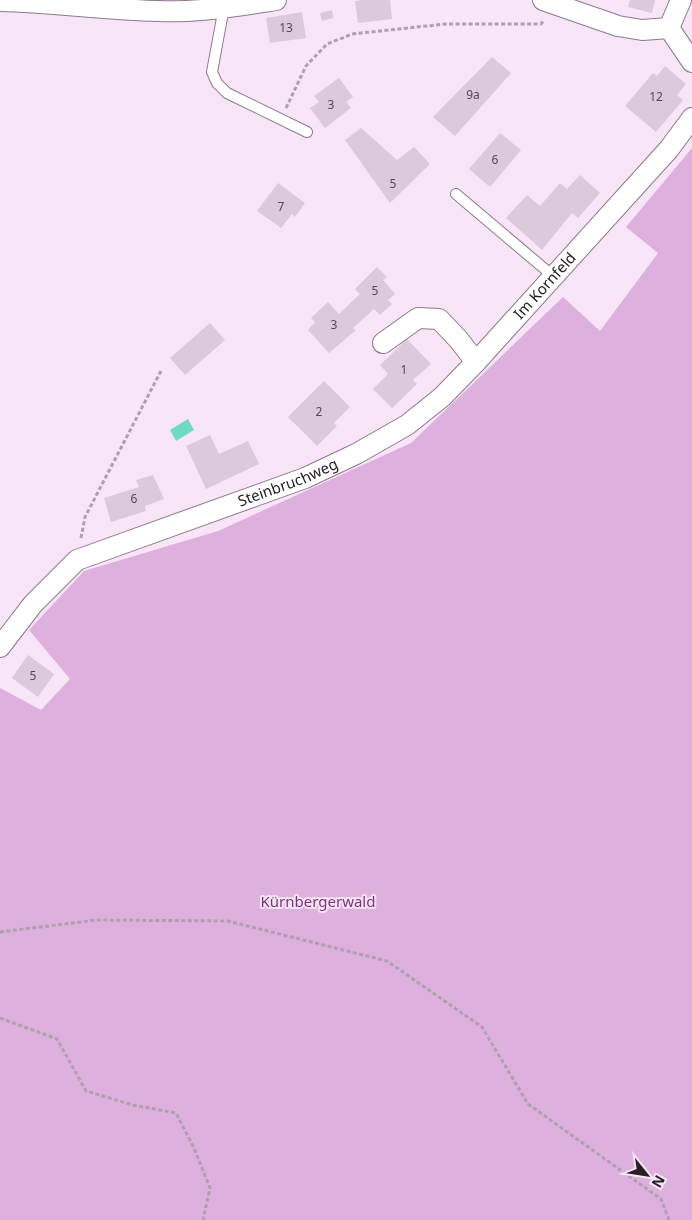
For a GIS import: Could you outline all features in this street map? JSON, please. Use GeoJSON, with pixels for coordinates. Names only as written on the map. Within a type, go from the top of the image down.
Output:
{"type":"FeatureCollection","features":[{"type":"Feature","properties":{"kind":"street"},"geometry":{"type":"LineString","coordinates":[[0,1],[38,2],[159,12],[194,11],[276,0]]}},
{"type":"Feature","properties":{"kind":"street"},"geometry":{"type":"LineString","coordinates":[[669,28],[681,0]]}},
{"type":"Feature","properties":{"kind":"street"},"geometry":{"type":"LineString","coordinates":[[561,3],[618,26],[642,30],[669,28]]}},
{"type":"Feature","properties":{"kind":"street"},"geometry":{"type":"LineString","coordinates":[[669,28],[692,62]]}},
{"type":"Feature","properties":{"kind":"street","name":"Im Kornfeld"},"geometry":{"type":"LineString","coordinates":[[476,362],[669,149],[692,118]]}},
{"type":"Feature","properties":{"kind":"street"},"geometry":{"type":"LineString","coordinates":[[384,343],[418,318],[439,319],[458,338],[476,362]]}},
{"type":"Feature","properties":{"kind":"street","name":"Steinbruchweg"},"geometry":{"type":"LineString","coordinates":[[0,647],[33,604],[76,560],[305,478],[356,454],[407,425],[442,397],[476,362]]}},
{"type":"Feature","properties":{"kind":"lane"},"geometry":{"type":"LineString","coordinates":[[224,7],[212,72],[217,84],[227,93],[307,132]]}},
{"type":"Feature","properties":{"kind":"lane"},"geometry":{"type":"LineString","coordinates":[[456,194],[553,276]]}},
{"type":"Feature","properties":{"kind":"path"},"geometry":{"type":"LineString","coordinates":[[282,120],[306,66],[327,44],[352,34],[445,24],[541,24],[561,3]]}},
{"type":"Feature","properties":{"kind":"path"},"geometry":{"type":"LineString","coordinates":[[76,560],[85,517],[162,369]]}},
{"type":"Feature","properties":{"kind":"path"},"geometry":{"type":"LineString","coordinates":[[0,932],[97,920],[228,921],[387,961],[482,1027],[528,1104],[661,1199],[669,1220]]}},
{"type":"Feature","properties":{"kind":"path"},"geometry":{"type":"LineString","coordinates":[[0,1018],[57,1039],[86,1091],[133,1105],[176,1114],[194,1148],[210,1188],[203,1220]]}},
{"type":"Feature","properties":{"kind":"green space","name":"Kürnbergerwald"},"geometry":{"type":"Polygon","coordinates":[[[692,148],[692,1220],[0,1220],[0,688],[41,710],[70,679],[29,630],[84,571],[218,531],[411,443],[563,297],[600,331],[658,253],[626,227],[692,148]]]}},
{"type":"Feature","properties":{"kind":"shaded area"},"geometry":{"type":"Polygon","coordinates":[[[188,419],[194,430],[176,441],[170,430],[188,419]]]}},
{"type":"Feature","properties":{"kind":"building"},"geometry":{"type":"Polygon","coordinates":[[[390,0],[392,19],[358,23],[355,1],[390,0]]]}},
{"type":"Feature","properties":{"kind":"building"},"geometry":{"type":"Polygon","coordinates":[[[630,0],[655,0],[652,13],[628,7],[630,0]]]}},
{"type":"Feature","properties":{"kind":"building"},"geometry":{"type":"Polygon","coordinates":[[[332,10],[333,18],[322,21],[320,13],[332,10]]]}},
{"type":"Feature","properties":{"kind":"building"},"geometry":{"type":"Polygon","coordinates":[[[302,12],[306,38],[270,43],[266,18],[302,12]]]}},
{"type":"Feature","properties":{"kind":"building"},"geometry":{"type":"Polygon","coordinates":[[[492,57],[511,73],[455,136],[433,117],[492,57]]]}},
{"type":"Feature","properties":{"kind":"building"},"geometry":{"type":"Polygon","coordinates":[[[665,66],[686,84],[677,95],[683,100],[656,132],[625,106],[653,73],[657,76],[665,66]]]}},
{"type":"Feature","properties":{"kind":"building"},"geometry":{"type":"Polygon","coordinates":[[[339,78],[353,97],[346,102],[351,108],[325,128],[310,108],[319,102],[314,96],[339,78]]]}},
{"type":"Feature","properties":{"kind":"building"},"geometry":{"type":"Polygon","coordinates":[[[361,128],[397,160],[414,147],[430,164],[390,203],[345,140],[361,128]]]}},
{"type":"Feature","properties":{"kind":"building"},"geometry":{"type":"Polygon","coordinates":[[[500,133],[521,150],[490,187],[469,169],[500,133]]]}},
{"type":"Feature","properties":{"kind":"building"},"geometry":{"type":"Polygon","coordinates":[[[580,175],[600,193],[578,218],[572,213],[542,250],[506,218],[527,195],[540,206],[560,183],[567,189],[580,175]]]}},
{"type":"Feature","properties":{"kind":"building"},"geometry":{"type":"Polygon","coordinates":[[[278,183],[305,203],[295,217],[292,214],[281,228],[257,211],[278,183]]]}},
{"type":"Feature","properties":{"kind":"building"},"geometry":{"type":"Polygon","coordinates":[[[377,267],[387,277],[383,280],[395,294],[388,300],[392,304],[380,315],[374,309],[353,328],[356,330],[329,353],[308,330],[315,322],[311,318],[328,302],[339,314],[360,294],[355,289],[377,267]]]}},
{"type":"Feature","properties":{"kind":"building"},"geometry":{"type":"Polygon","coordinates":[[[210,323],[225,340],[185,375],[170,358],[210,323]]]}},
{"type":"Feature","properties":{"kind":"building"},"geometry":{"type":"Polygon","coordinates":[[[407,339],[431,364],[413,380],[417,384],[392,408],[373,389],[388,374],[380,365],[407,339]]]}},
{"type":"Feature","properties":{"kind":"building"},"geometry":{"type":"Polygon","coordinates":[[[324,381],[350,407],[334,423],[337,426],[317,446],[288,417],[324,381]]]}},
{"type":"Feature","properties":{"kind":"building"},"geometry":{"type":"Polygon","coordinates":[[[210,435],[219,454],[248,441],[259,464],[206,489],[186,446],[210,435]]]}},
{"type":"Feature","properties":{"kind":"building"},"geometry":{"type":"Polygon","coordinates":[[[153,475],[164,499],[145,506],[146,511],[111,522],[104,498],[139,487],[136,480],[153,475]]]}},
{"type":"Feature","properties":{"kind":"building"},"geometry":{"type":"Polygon","coordinates":[[[28,655],[54,674],[38,697],[12,678],[28,655]]]}}]}
